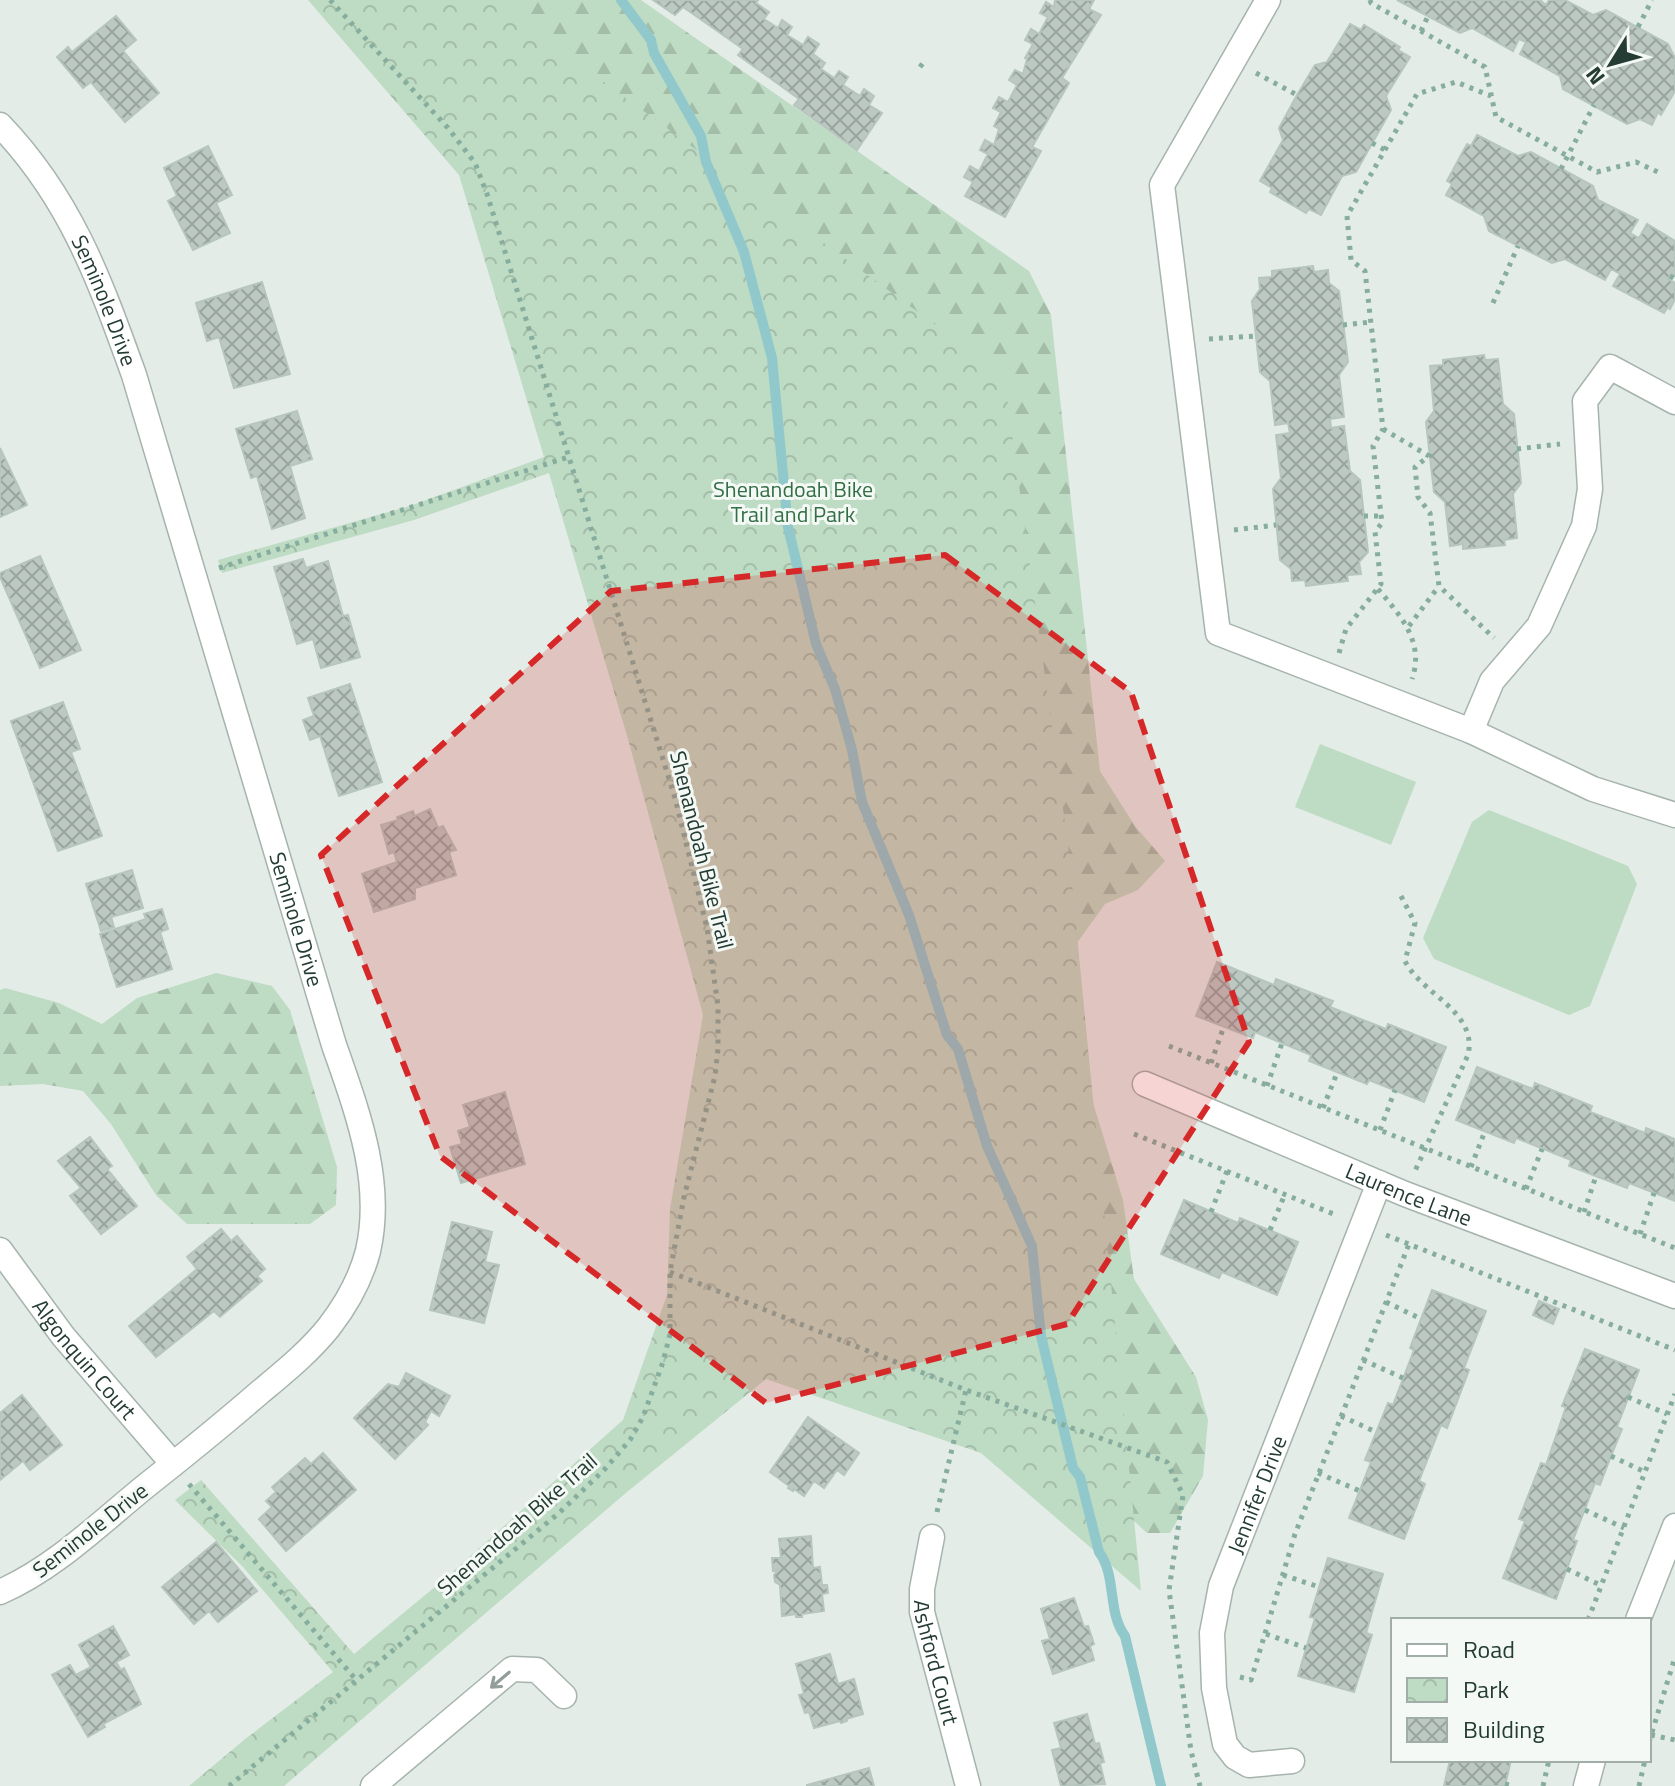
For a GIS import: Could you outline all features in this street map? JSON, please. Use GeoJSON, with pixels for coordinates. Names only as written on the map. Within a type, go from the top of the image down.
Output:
{"type":"FeatureCollection","features":[{"type":"Feature","properties":{"kind":"street"},"geometry":{"type":"LineString","coordinates":[[1268,0],[1162,185],[1218,633],[1471,731],[1593,789],[1675,815]]}},
{"type":"Feature","properties":{"kind":"street","name":"Seminole Drive"},"geometry":{"type":"LineString","coordinates":[[0,125],[38,169],[72,220],[134,375],[353,1100],[375,1200],[367,1255],[352,1291],[331,1325],[296,1362],[37,1572],[0,1592]]}},
{"type":"Feature","properties":{"kind":"street"},"geometry":{"type":"LineString","coordinates":[[1471,731],[1492,681],[1539,626],[1584,526],[1590,489],[1585,401],[1610,367],[1675,402]]}},
{"type":"Feature","properties":{"kind":"street","name":"Laurence Lane"},"geometry":{"type":"LineString","coordinates":[[1145,1084],[1379,1183],[1675,1296]]}},
{"type":"Feature","properties":{"kind":"street","name":"Jennifer Drive"},"geometry":{"type":"LineString","coordinates":[[1292,1761],[1249,1765],[1226,1747],[1214,1688],[1212,1633],[1221,1586],[1379,1183]]}},
{"type":"Feature","properties":{"kind":"street","name":"Algonquin Court"},"geometry":{"type":"LineString","coordinates":[[0,1250],[63,1336],[173,1464]]}},
{"type":"Feature","properties":{"kind":"street"},"geometry":{"type":"LineString","coordinates":[[1639,1618],[1675,1526]]}},
{"type":"Feature","properties":{"kind":"street","name":"Ashford Court"},"geometry":{"type":"LineString","coordinates":[[932,1537],[922,1589],[922,1612],[968,1786]]}},
{"type":"Feature","properties":{"kind":"street"},"geometry":{"type":"LineString","coordinates":[[380,1780],[512,1669],[537,1670],[564,1696]]}},
{"type":"Feature","properties":{"kind":"street"},"geometry":{"type":"LineString","coordinates":[[1586,1786],[1592,1762]]}},
{"type":"Feature","properties":{"kind":"path","name":"Shenandoah Bike Trail"},"geometry":{"type":"LineString","coordinates":[[229,1786],[559,1513],[604,1470],[638,1428],[670,1334],[670,1272],[684,1197],[715,1076],[719,1035],[715,976],[699,891],[675,798],[475,163],[448,128],[330,0]]}},
{"type":"Feature","properties":{"kind":"path"},"geometry":{"type":"LineString","coordinates":[[1370,0],[1485,67],[1496,117],[1597,172],[1636,162],[1660,173]]}},
{"type":"Feature","properties":{"kind":"path"},"geometry":{"type":"LineString","coordinates":[[1638,27],[1652,0]]}},
{"type":"Feature","properties":{"kind":"path"},"geometry":{"type":"LineString","coordinates":[[1421,31],[1428,16]]}},
{"type":"Feature","properties":{"kind":"path"},"geometry":{"type":"LineString","coordinates":[[1253,71],[1297,95]]}},
{"type":"Feature","properties":{"kind":"path"},"geometry":{"type":"LineString","coordinates":[[1344,637],[1346,629],[1381,584],[1375,532],[1382,523],[1373,446],[1383,429],[1365,271],[1351,260],[1347,216],[1417,94],[1456,82],[1491,96]]}},
{"type":"Feature","properties":{"kind":"path"},"geometry":{"type":"LineString","coordinates":[[1561,169],[1594,105]]}},
{"type":"Feature","properties":{"kind":"path"},"geometry":{"type":"LineString","coordinates":[[1372,143],[1385,150]]}},
{"type":"Feature","properties":{"kind":"path"},"geometry":{"type":"LineString","coordinates":[[1493,303],[1518,246]]}},
{"type":"Feature","properties":{"kind":"path"},"geometry":{"type":"LineString","coordinates":[[1343,325],[1371,322]]}},
{"type":"Feature","properties":{"kind":"path"},"geometry":{"type":"LineString","coordinates":[[1209,339],[1255,336]]}},
{"type":"Feature","properties":{"kind":"path"},"geometry":{"type":"LineString","coordinates":[[1383,429],[1429,456],[1415,467],[1418,497],[1430,513],[1439,586],[1480,625]]}},
{"type":"Feature","properties":{"kind":"path"},"geometry":{"type":"LineString","coordinates":[[1517,449],[1564,444]]}},
{"type":"Feature","properties":{"kind":"path"},"geometry":{"type":"LineString","coordinates":[[195,575],[569,457]]}},
{"type":"Feature","properties":{"kind":"path"},"geometry":{"type":"LineString","coordinates":[[1364,516],[1381,516]]}},
{"type":"Feature","properties":{"kind":"path"},"geometry":{"type":"LineString","coordinates":[[1230,530],[1276,525]]}},
{"type":"Feature","properties":{"kind":"path"},"geometry":{"type":"LineString","coordinates":[[1409,626],[1439,586]]}},
{"type":"Feature","properties":{"kind":"path"},"geometry":{"type":"LineString","coordinates":[[1378,589],[1409,626],[1417,666]]}},
{"type":"Feature","properties":{"kind":"path"},"geometry":{"type":"LineString","coordinates":[[1401,896],[1415,923],[1405,961],[1411,973],[1462,1021],[1471,1039],[1468,1055],[1429,1139]]}},
{"type":"Feature","properties":{"kind":"path"},"geometry":{"type":"LineString","coordinates":[[1211,1063],[1224,1026]]}},
{"type":"Feature","properties":{"kind":"path"},"geometry":{"type":"LineString","coordinates":[[1267,1086],[1282,1043]]}},
{"type":"Feature","properties":{"kind":"path"},"geometry":{"type":"LineString","coordinates":[[1169,1046],[1675,1248]]}},
{"type":"Feature","properties":{"kind":"path"},"geometry":{"type":"LineString","coordinates":[[1323,1108],[1337,1073]]}},
{"type":"Feature","properties":{"kind":"path"},"geometry":{"type":"LineString","coordinates":[[1380,1130],[1395,1090]]}},
{"type":"Feature","properties":{"kind":"path"},"geometry":{"type":"LineString","coordinates":[[1471,1167],[1485,1131]]}},
{"type":"Feature","properties":{"kind":"path"},"geometry":{"type":"LineString","coordinates":[[1134,1134],[1675,1350]]}},
{"type":"Feature","properties":{"kind":"path"},"geometry":{"type":"LineString","coordinates":[[1526,1189],[1542,1149]]}},
{"type":"Feature","properties":{"kind":"path"},"geometry":{"type":"LineString","coordinates":[[1211,1212],[1227,1171]]}},
{"type":"Feature","properties":{"kind":"path"},"geometry":{"type":"LineString","coordinates":[[1584,1212],[1596,1176]]}},
{"type":"Feature","properties":{"kind":"path"},"geometry":{"type":"LineString","coordinates":[[1640,1234],[1654,1193]]}},
{"type":"Feature","properties":{"kind":"path"},"geometry":{"type":"LineString","coordinates":[[1270,1230],[1285,1194]]}},
{"type":"Feature","properties":{"kind":"path"},"geometry":{"type":"LineString","coordinates":[[1233,1676],[1251,1680],[1295,1534],[1409,1244]]}},
{"type":"Feature","properties":{"kind":"path"},"geometry":{"type":"LineString","coordinates":[[670,1272],[966,1390],[1167,1462],[1183,1495],[1169,1590],[1191,1751],[1200,1786]]}},
{"type":"Feature","properties":{"kind":"path"},"geometry":{"type":"LineString","coordinates":[[1386,1302],[1421,1319]]}},
{"type":"Feature","properties":{"kind":"path"},"geometry":{"type":"LineString","coordinates":[[1363,1360],[1403,1378]]}},
{"type":"Feature","properties":{"kind":"path"},"geometry":{"type":"LineString","coordinates":[[932,1537],[966,1390]]}},
{"type":"Feature","properties":{"kind":"path"},"geometry":{"type":"LineString","coordinates":[[1589,1618],[1675,1394]]}},
{"type":"Feature","properties":{"kind":"path"},"geometry":{"type":"LineString","coordinates":[[1628,1397],[1667,1414]]}},
{"type":"Feature","properties":{"kind":"path"},"geometry":{"type":"LineString","coordinates":[[1341,1416],[1376,1432]]}},
{"type":"Feature","properties":{"kind":"path"},"geometry":{"type":"LineString","coordinates":[[1611,1456],[1645,1472]]}},
{"type":"Feature","properties":{"kind":"path"},"geometry":{"type":"LineString","coordinates":[[173,1464],[357,1681]]}},
{"type":"Feature","properties":{"kind":"path"},"geometry":{"type":"LineString","coordinates":[[1318,1473],[1360,1491]]}},
{"type":"Feature","properties":{"kind":"path"},"geometry":{"type":"LineString","coordinates":[[1585,1510],[1624,1528]]}},
{"type":"Feature","properties":{"kind":"path"},"geometry":{"type":"LineString","coordinates":[[1567,1569],[1602,1586]]}},
{"type":"Feature","properties":{"kind":"path"},"geometry":{"type":"LineString","coordinates":[[1283,1575],[1319,1587]]}},
{"type":"Feature","properties":{"kind":"path"},"geometry":{"type":"LineString","coordinates":[[1266,1634],[1306,1648]]}},
{"type":"Feature","properties":{"kind":"path"},"geometry":{"type":"LineString","coordinates":[[1675,1657],[1651,1735],[1675,1740]]}},
{"type":"Feature","properties":{"kind":"path"},"geometry":{"type":"LineString","coordinates":[[1543,1786],[1549,1762]]}},
{"type":"Feature","properties":{"kind":"path"},"geometry":{"type":"LineString","coordinates":[[1639,1786],[1645,1762]]}},
{"type":"Feature","properties":{"kind":"path"},"geometry":{"type":"LineString","coordinates":[[1505,1784],[1513,1786]]}},
{"type":"Feature","properties":{"kind":"highlighted area"},"geometry":{"type":"Polygon","coordinates":[[[945,555],[1131,692],[1249,1042],[1067,1324],[766,1403],[440,1156],[321,855],[611,591],[945,555]]]}},
{"type":"Feature","properties":{"kind":"green space","name":"Shenandoah Bike Trail and Park"},"geometry":{"type":"Polygon","coordinates":[[[308,0],[492,0],[1004,375],[1069,853],[1141,1591],[981,1453],[766,1379],[627,1492],[284,1786],[189,1786],[333,1672],[243,1567],[175,1500],[201,1480],[354,1654],[448,1576],[623,1420],[667,1295],[670,1209],[703,1015],[628,739],[549,473],[414,520],[222,573],[218,560],[410,506],[544,457],[459,175],[308,0]]]}},
{"type":"Feature","properties":{"kind":"green space","name":"Shenandoah Bike Trail and Park"},"geometry":{"type":"Polygon","coordinates":[[[464,0],[641,0],[1029,271],[1051,315],[1100,771],[1135,826],[1165,861],[1138,890],[1105,904],[1064,961],[1065,1012],[1123,1200],[1134,1279],[1196,1377],[1208,1420],[1203,1476],[1170,1533],[1147,1533],[757,1174],[464,0]]]}},
{"type":"Feature","properties":{"kind":"green space"},"geometry":{"type":"Polygon","coordinates":[[[1320,744],[1416,782],[1391,845],[1295,807],[1320,744]]]}},
{"type":"Feature","properties":{"kind":"green space"},"geometry":{"type":"Polygon","coordinates":[[[1489,810],[1628,866],[1637,884],[1590,1006],[1569,1015],[1434,959],[1423,938],[1472,822],[1489,810]]]}},
{"type":"Feature","properties":{"kind":"green space"},"geometry":{"type":"Polygon","coordinates":[[[216,973],[272,986],[290,1010],[337,1167],[336,1205],[310,1224],[187,1224],[156,1195],[111,1124],[83,1091],[43,1084],[0,1086],[0,990],[5,988],[59,1003],[102,1024],[137,998],[216,973]]]}},
{"type":"Feature","properties":{"kind":"building"},"geometry":{"type":"Polygon","coordinates":[[[653,0],[758,0],[756,3],[769,12],[764,19],[778,28],[782,20],[792,27],[787,35],[803,45],[808,37],[819,44],[813,54],[825,63],[821,69],[834,78],[839,71],[848,77],[843,85],[860,96],[864,89],[874,96],[869,105],[882,113],[857,150],[794,105],[799,99],[738,55],[743,49],[683,7],[675,15],[653,0]]]}},
{"type":"Feature","properties":{"kind":"building"},"geometry":{"type":"Polygon","coordinates":[[[1055,0],[1094,0],[1089,9],[1101,15],[1062,78],[1069,83],[1032,147],[1041,151],[1005,217],[965,196],[973,182],[964,177],[970,166],[979,171],[988,154],[980,150],[985,140],[994,145],[999,129],[994,126],[1001,112],[993,108],[999,97],[1008,102],[1017,85],[1009,80],[1015,70],[1023,74],[1025,58],[1033,44],[1025,40],[1031,29],[1039,34],[1048,17],[1040,13],[1046,2],[1054,7],[1055,0]]]}},
{"type":"Feature","properties":{"kind":"building"},"geometry":{"type":"Polygon","coordinates":[[[1397,0],[1540,0],[1546,5],[1549,0],[1565,0],[1593,15],[1606,10],[1668,44],[1675,58],[1675,91],[1652,125],[1640,119],[1627,124],[1563,89],[1560,76],[1520,54],[1526,42],[1519,39],[1513,51],[1472,28],[1460,33],[1397,0]]]}},
{"type":"Feature","properties":{"kind":"building"},"geometry":{"type":"Polygon","coordinates":[[[116,16],[136,40],[123,51],[159,93],[125,122],[91,82],[83,88],[57,57],[68,47],[72,52],[116,16]]]}},
{"type":"Feature","properties":{"kind":"building"},"geometry":{"type":"Polygon","coordinates":[[[1350,24],[1361,30],[1364,25],[1400,47],[1398,50],[1410,57],[1386,96],[1391,110],[1356,172],[1342,176],[1321,215],[1309,209],[1306,213],[1270,192],[1272,188],[1260,181],[1283,140],[1279,128],[1297,95],[1315,65],[1327,62],[1350,24]]]}},
{"type":"Feature","properties":{"kind":"building"},"geometry":{"type":"Polygon","coordinates":[[[1477,135],[1518,156],[1531,152],[1593,186],[1598,200],[1638,220],[1630,233],[1639,238],[1647,224],[1675,241],[1675,276],[1671,274],[1668,279],[1675,283],[1675,299],[1670,309],[1668,307],[1664,313],[1613,286],[1620,274],[1611,269],[1605,280],[1565,259],[1552,263],[1489,231],[1484,216],[1446,195],[1452,184],[1447,181],[1467,144],[1471,146],[1477,135]]]}},
{"type":"Feature","properties":{"kind":"building"},"geometry":{"type":"Polygon","coordinates":[[[208,146],[232,195],[216,203],[230,233],[193,250],[168,201],[177,196],[164,168],[208,146]]]}},
{"type":"Feature","properties":{"kind":"building"},"geometry":{"type":"Polygon","coordinates":[[[1313,266],[1314,272],[1328,270],[1329,283],[1339,291],[1348,362],[1339,375],[1344,417],[1330,419],[1331,428],[1344,426],[1350,471],[1360,480],[1368,552],[1359,562],[1361,574],[1347,575],[1348,581],[1306,586],[1305,580],[1292,581],[1291,569],[1280,560],[1273,489],[1281,478],[1276,435],[1290,433],[1288,423],[1275,425],[1270,381],[1260,372],[1252,301],[1260,289],[1259,278],[1272,277],[1272,271],[1313,266]]]}},
{"type":"Feature","properties":{"kind":"building"},"geometry":{"type":"Polygon","coordinates":[[[262,282],[290,374],[234,388],[219,337],[207,341],[196,303],[262,282]]]}},
{"type":"Feature","properties":{"kind":"building"},"geometry":{"type":"Polygon","coordinates":[[[1484,355],[1485,360],[1498,359],[1503,404],[1514,414],[1521,483],[1513,494],[1517,538],[1504,540],[1505,545],[1463,549],[1463,544],[1450,546],[1445,502],[1434,492],[1426,422],[1434,411],[1430,366],[1443,365],[1443,360],[1484,355]]]}},
{"type":"Feature","properties":{"kind":"building"},"geometry":{"type":"Polygon","coordinates":[[[297,411],[312,459],[290,466],[305,518],[272,529],[257,476],[251,478],[236,429],[297,411]]]}},
{"type":"Feature","properties":{"kind":"building"},"geometry":{"type":"Polygon","coordinates":[[[0,448],[27,505],[0,517],[0,448]]]}},
{"type":"Feature","properties":{"kind":"building"},"geometry":{"type":"Polygon","coordinates":[[[40,556],[81,650],[40,668],[0,573],[40,556]]]}},
{"type":"Feature","properties":{"kind":"building"},"geometry":{"type":"Polygon","coordinates":[[[303,559],[306,568],[328,561],[343,616],[348,615],[360,657],[321,668],[313,639],[297,644],[274,567],[303,559]]]}},
{"type":"Feature","properties":{"kind":"building"},"geometry":{"type":"Polygon","coordinates":[[[350,684],[382,782],[339,796],[320,736],[310,740],[303,720],[314,716],[308,698],[350,684]]]}},
{"type":"Feature","properties":{"kind":"building"},"geometry":{"type":"Polygon","coordinates":[[[63,702],[80,749],[71,752],[102,836],[58,851],[11,721],[63,702]]]}},
{"type":"Feature","properties":{"kind":"building"},"geometry":{"type":"Polygon","coordinates":[[[430,809],[438,828],[443,826],[456,850],[449,852],[456,875],[415,888],[415,899],[374,912],[362,874],[397,862],[394,852],[389,854],[381,825],[413,811],[415,816],[430,809]]]}},
{"type":"Feature","properties":{"kind":"building"},"geometry":{"type":"Polygon","coordinates":[[[132,870],[143,908],[111,917],[114,927],[101,931],[86,884],[132,870]]]}},
{"type":"Feature","properties":{"kind":"building"},"geometry":{"type":"Polygon","coordinates":[[[162,909],[168,929],[160,932],[172,969],[117,987],[100,934],[146,919],[144,914],[162,909]]]}},
{"type":"Feature","properties":{"kind":"building"},"geometry":{"type":"Polygon","coordinates":[[[1217,962],[1274,985],[1276,979],[1333,1001],[1330,1007],[1386,1029],[1388,1024],[1446,1047],[1424,1102],[1309,1061],[1311,1055],[1255,1032],[1253,1038],[1196,1016],[1217,962]]]}},
{"type":"Feature","properties":{"kind":"building"},"geometry":{"type":"Polygon","coordinates":[[[1477,1067],[1533,1089],[1535,1083],[1592,1106],[1590,1112],[1645,1133],[1646,1128],[1675,1139],[1675,1201],[1629,1183],[1627,1188],[1569,1166],[1571,1160],[1516,1138],[1514,1143],[1456,1120],[1477,1067]]]}},
{"type":"Feature","properties":{"kind":"building"},"geometry":{"type":"Polygon","coordinates":[[[505,1092],[525,1164],[461,1183],[450,1147],[462,1144],[458,1131],[470,1127],[463,1105],[505,1092]]]}},
{"type":"Feature","properties":{"kind":"building"},"geometry":{"type":"Polygon","coordinates":[[[90,1137],[112,1166],[107,1169],[137,1206],[101,1234],[70,1196],[81,1188],[58,1161],[90,1137]]]}},
{"type":"Feature","properties":{"kind":"building"},"geometry":{"type":"Polygon","coordinates":[[[1184,1200],[1238,1223],[1240,1218],[1298,1242],[1277,1295],[1222,1272],[1219,1278],[1161,1254],[1184,1200]]]}},
{"type":"Feature","properties":{"kind":"building"},"geometry":{"type":"Polygon","coordinates":[[[452,1222],[492,1232],[485,1262],[499,1265],[484,1323],[430,1310],[452,1222]]]}},
{"type":"Feature","properties":{"kind":"building"},"geometry":{"type":"Polygon","coordinates":[[[221,1229],[231,1241],[237,1236],[265,1269],[257,1276],[262,1281],[220,1317],[214,1311],[156,1357],[129,1326],[197,1269],[187,1257],[221,1229]]]}},
{"type":"Feature","properties":{"kind":"building"},"geometry":{"type":"Polygon","coordinates":[[[1432,1290],[1486,1311],[1464,1368],[1469,1370],[1447,1428],[1441,1425],[1419,1481],[1425,1484],[1404,1539],[1349,1518],[1371,1462],[1365,1460],[1388,1403],[1393,1405],[1432,1290]]]}},
{"type":"Feature","properties":{"kind":"building"},"geometry":{"type":"Polygon","coordinates":[[[1539,1301],[1559,1309],[1553,1324],[1533,1315],[1539,1301]]]}},
{"type":"Feature","properties":{"kind":"building"},"geometry":{"type":"Polygon","coordinates":[[[1585,1349],[1639,1370],[1617,1427],[1622,1429],[1600,1485],[1595,1483],[1573,1540],[1577,1541],[1556,1599],[1503,1578],[1525,1521],[1519,1519],[1541,1463],[1546,1465],[1566,1407],[1562,1406],[1585,1349]]]}},
{"type":"Feature","properties":{"kind":"building"},"geometry":{"type":"Polygon","coordinates":[[[406,1373],[450,1396],[439,1416],[431,1411],[425,1422],[428,1425],[395,1459],[354,1418],[388,1384],[399,1387],[406,1373]]]}},
{"type":"Feature","properties":{"kind":"building"},"geometry":{"type":"Polygon","coordinates":[[[22,1395],[62,1445],[30,1470],[23,1461],[0,1480],[0,1413],[22,1395]]]}},
{"type":"Feature","properties":{"kind":"building"},"geometry":{"type":"Polygon","coordinates":[[[808,1417],[859,1453],[844,1475],[837,1470],[824,1488],[814,1481],[804,1496],[788,1488],[770,1472],[808,1417]]]}},
{"type":"Feature","properties":{"kind":"building"},"geometry":{"type":"Polygon","coordinates":[[[323,1453],[356,1490],[286,1551],[259,1519],[272,1507],[266,1501],[276,1492],[272,1487],[305,1458],[311,1464],[323,1453]]]}},
{"type":"Feature","properties":{"kind":"building"},"geometry":{"type":"Polygon","coordinates":[[[811,1536],[813,1568],[820,1567],[822,1585],[827,1585],[828,1593],[822,1594],[824,1611],[802,1614],[802,1617],[796,1617],[796,1614],[782,1616],[780,1585],[775,1582],[774,1575],[778,1570],[773,1571],[772,1558],[781,1558],[779,1539],[811,1536]]]}},
{"type":"Feature","properties":{"kind":"building"},"geometry":{"type":"Polygon","coordinates":[[[216,1542],[257,1591],[218,1622],[209,1611],[194,1624],[162,1587],[216,1542]]]}},
{"type":"Feature","properties":{"kind":"building"},"geometry":{"type":"Polygon","coordinates":[[[1328,1558],[1383,1574],[1366,1633],[1372,1635],[1354,1692],[1298,1676],[1315,1618],[1310,1617],[1328,1558]]]}},
{"type":"Feature","properties":{"kind":"building"},"geometry":{"type":"Polygon","coordinates":[[[1074,1598],[1094,1644],[1090,1646],[1094,1660],[1053,1674],[1042,1641],[1050,1639],[1041,1609],[1074,1598]]]}},
{"type":"Feature","properties":{"kind":"building"},"geometry":{"type":"Polygon","coordinates":[[[113,1626],[129,1655],[116,1662],[121,1670],[124,1668],[141,1704],[103,1724],[105,1727],[88,1737],[52,1675],[70,1665],[76,1675],[91,1667],[79,1645],[113,1626]]]}},
{"type":"Feature","properties":{"kind":"building"},"geometry":{"type":"Polygon","coordinates":[[[830,1654],[838,1684],[854,1679],[863,1714],[841,1723],[814,1728],[799,1695],[804,1694],[796,1664],[830,1654]]]}},
{"type":"Feature","properties":{"kind":"building"},"geometry":{"type":"Polygon","coordinates":[[[1087,1714],[1095,1744],[1099,1743],[1104,1762],[1100,1763],[1105,1784],[1061,1786],[1052,1750],[1061,1748],[1054,1723],[1087,1714]]]}},
{"type":"Feature","properties":{"kind":"building"},"geometry":{"type":"Polygon","coordinates":[[[1450,1762],[1511,1762],[1505,1786],[1444,1786],[1450,1762]]]}},
{"type":"Feature","properties":{"kind":"building"},"geometry":{"type":"Polygon","coordinates":[[[869,1768],[874,1786],[807,1786],[807,1785],[869,1768]]]}},
{"type":"Feature","properties":{"kind":"waterway"},"geometry":{"type":"LineString","coordinates":[[621,0],[651,40],[654,53],[701,136],[706,162],[744,252],[772,358],[788,527],[816,644],[835,689],[862,802],[909,915],[947,1035],[958,1049],[987,1146],[1032,1246],[1041,1336],[1073,1468],[1080,1477],[1099,1552],[1108,1572],[1116,1616],[1125,1636],[1161,1786]]}}]}
